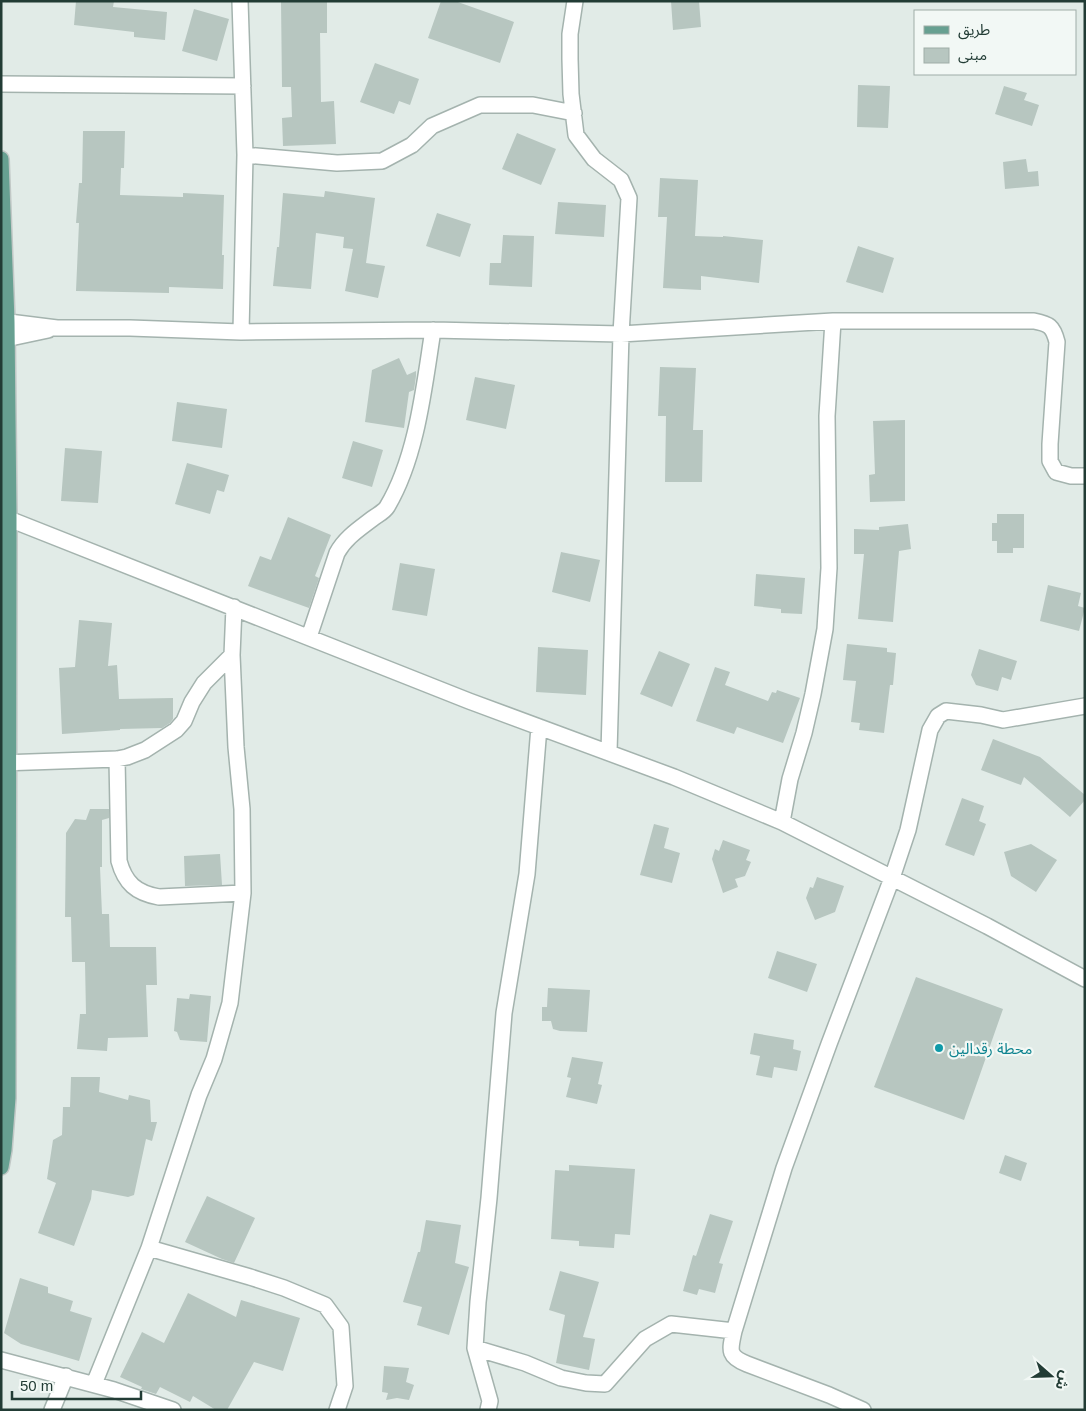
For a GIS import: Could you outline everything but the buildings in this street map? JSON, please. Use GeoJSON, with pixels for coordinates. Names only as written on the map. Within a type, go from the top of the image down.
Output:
{"type":"FeatureCollection","features":[{"type":"Feature","properties":{"kind":"main road"},"geometry":{"type":"LineString","coordinates":[[1,159],[9,519],[4,763],[8,1098],[1,1167]]}},
{"type":"Feature","properties":{"kind":"street"},"geometry":{"type":"LineString","coordinates":[[240,1],[245,156],[241,332]]}},
{"type":"Feature","properties":{"kind":"street"},"geometry":{"type":"LineString","coordinates":[[575,1],[570,34],[570,59],[576,135],[594,159],[621,180],[629,198],[621,334],[609,752]]}},
{"type":"Feature","properties":{"kind":"street"},"geometry":{"type":"LineString","coordinates":[[1,84],[243,86]]}},
{"type":"Feature","properties":{"kind":"street"},"geometry":{"type":"LineString","coordinates":[[245,156],[336,163],[382,161],[412,145],[432,126],[480,105],[533,105],[574,114]]}},
{"type":"Feature","properties":{"kind":"street"},"geometry":{"type":"LineString","coordinates":[[4,321],[57,328],[130,328],[241,332],[433,330],[621,334],[834,321],[1034,321],[1045,323],[1054,330],[1057,342],[1050,461],[1056,472],[1071,476],[1085,476]]}},
{"type":"Feature","properties":{"kind":"street"},"geometry":{"type":"LineString","coordinates":[[782,822],[790,779],[811,704],[825,629],[829,568],[827,416],[834,321]]}},
{"type":"Feature","properties":{"kind":"street"},"geometry":{"type":"LineString","coordinates":[[4,340],[57,328]]}},
{"type":"Feature","properties":{"kind":"street"},"geometry":{"type":"LineString","coordinates":[[309,637],[342,543],[385,509],[402,478],[425,384],[433,330]]}},
{"type":"Feature","properties":{"kind":"street"},"geometry":{"type":"LineString","coordinates":[[9,519],[469,701],[609,752],[782,822],[995,930],[1085,979]]}},
{"type":"Feature","properties":{"kind":"street"},"geometry":{"type":"LineString","coordinates":[[94,1384],[149,1248],[199,1095],[214,1059],[230,1003],[243,893],[242,809],[236,746],[232,655],[234,607]]}},
{"type":"Feature","properties":{"kind":"street"},"geometry":{"type":"LineString","coordinates":[[4,763],[117,759],[145,750],[176,730],[184,721],[192,702],[204,683],[232,655]]}},
{"type":"Feature","properties":{"kind":"street"},"geometry":{"type":"LineString","coordinates":[[863,1410],[737,1360],[732,1354],[730,1347],[734,1332],[784,1168],[892,878],[908,830],[930,730],[938,716],[946,711],[981,715],[1003,720],[1085,706]]}},
{"type":"Feature","properties":{"kind":"street"},"geometry":{"type":"LineString","coordinates":[[488,1410],[490,1401],[475,1348],[504,1013],[527,874],[539,727]]}},
{"type":"Feature","properties":{"kind":"street"},"geometry":{"type":"LineString","coordinates":[[117,759],[119,861],[123,876],[135,888],[146,894],[159,897],[243,893]]}},
{"type":"Feature","properties":{"kind":"street"},"geometry":{"type":"LineString","coordinates":[[149,1248],[250,1276],[325,1305],[341,1327],[345,1386],[337,1410]]}},
{"type":"Feature","properties":{"kind":"street"},"geometry":{"type":"LineString","coordinates":[[475,1348],[525,1363],[561,1378],[586,1383],[605,1384],[645,1339],[671,1324],[734,1332]]}},
{"type":"Feature","properties":{"kind":"street"},"geometry":{"type":"LineString","coordinates":[[1,1360],[94,1384],[173,1410]]}},
{"type":"Feature","properties":{"kind":"street"},"geometry":{"type":"LineString","coordinates":[[52,1410],[66,1376]]}},
{"type":"Feature","properties":{"kind":"place","name":"محطة رقدالين"},"geometry":{"type":"Point","coordinates":[939,1048]}}]}
